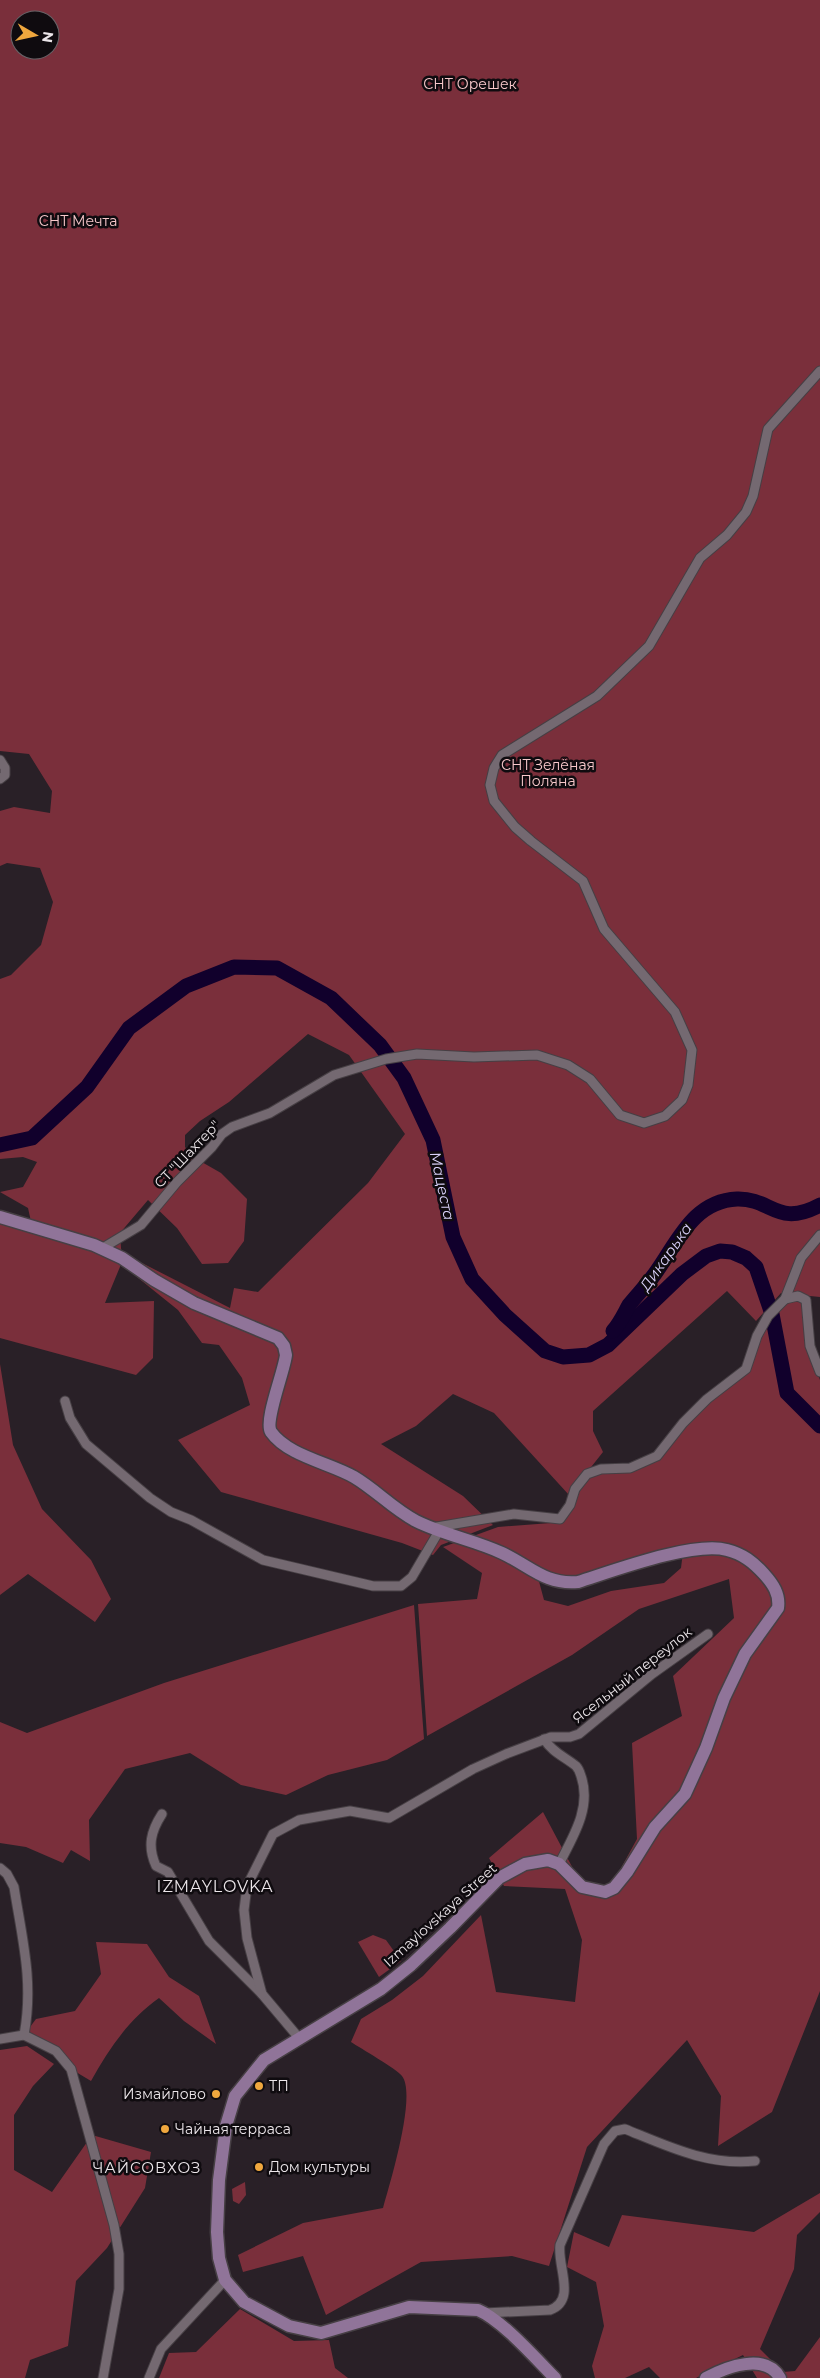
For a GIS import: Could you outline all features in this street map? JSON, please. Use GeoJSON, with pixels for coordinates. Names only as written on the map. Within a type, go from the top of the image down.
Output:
{"type":"FeatureCollection","features":[{"type":"Feature","properties":{"kind":"street","name":"СТ \"Шахтер\""},"geometry":{"type":"LineString","coordinates":[[101,1250],[141,1225],[177,1182],[212,1148],[222,1134],[232,1127],[270,1113],[334,1075],[386,1059],[417,1054],[474,1057],[537,1055],[560,1062],[590,1079],[620,1115],[644,1123],[665,1116],[682,1100],[688,1085],[692,1050],[675,1012],[604,929],[584,882],[515,827],[494,801],[490,785],[494,768],[502,755],[597,696],[649,646],[700,558],[727,535],[746,512],[753,496],[768,429],[820,371]]}},
{"type":"Feature","properties":{"kind":"street"},"geometry":{"type":"LineString","coordinates":[[0,760],[5,768],[5,776],[0,779]]}},
{"type":"Feature","properties":{"kind":"street"},"geometry":{"type":"LineString","coordinates":[[0,1217],[122,1258],[154,1280],[194,1303],[278,1338],[284,1346],[286,1355],[282,1378],[269,1419],[271,1432],[290,1448],[355,1477],[398,1510],[435,1530],[500,1552],[547,1579],[562,1583],[578,1582],[683,1551],[724,1549],[744,1555],[770,1581],[777,1592],[778,1608],[745,1654],[724,1698],[706,1748],[688,1788],[655,1827],[627,1872],[614,1888],[605,1892],[594,1892],[582,1887],[559,1864],[582,1816],[584,1785],[578,1767],[557,1754],[544,1739]]}},
{"type":"Feature","properties":{"kind":"street"},"geometry":{"type":"LineString","coordinates":[[435,1530],[514,1514],[560,1519],[570,1505],[575,1490],[587,1474],[601,1469],[630,1468],[657,1456],[707,1399],[746,1369],[757,1336],[768,1316],[786,1298],[801,1258],[820,1235]]}},
{"type":"Feature","properties":{"kind":"street"},"geometry":{"type":"LineString","coordinates":[[786,1298],[798,1296],[806,1300],[810,1346],[820,1372]]}},
{"type":"Feature","properties":{"kind":"street"},"geometry":{"type":"LineString","coordinates":[[65,1401],[73,1425],[86,1444],[150,1498],[171,1512],[206,1528],[263,1560],[373,1586],[401,1586],[412,1577],[435,1530]]}},
{"type":"Feature","properties":{"kind":"street","name":"Ясельный переулок"},"geometry":{"type":"LineString","coordinates":[[262,1994],[247,1938],[244,1910],[248,1886],[273,1834],[299,1820],[350,1810],[389,1818],[472,1769],[544,1739],[570,1737],[579,1734],[652,1674],[708,1634]]}},
{"type":"Feature","properties":{"kind":"street"},"geometry":{"type":"LineString","coordinates":[[162,1814],[152,1829],[150,1841],[156,1866],[168,1872],[209,1941],[262,1994],[299,2038]]}},
{"type":"Feature","properties":{"kind":"street","name":"Izmaylovskaya Street"},"geometry":{"type":"LineString","coordinates":[[484,2313],[469,2309],[409,2308],[321,2333],[289,2326],[244,2302],[225,2280],[219,2258],[217,2232],[219,2180],[226,2126],[235,2096],[264,2060],[381,1988],[411,1965],[499,1878],[525,1864],[548,1860],[559,1864]]}},
{"type":"Feature","properties":{"kind":"street"},"geometry":{"type":"LineString","coordinates":[[0,1868],[7,1874],[14,1887],[29,1974],[29,2007],[24,2035]]}},
{"type":"Feature","properties":{"kind":"street"},"geometry":{"type":"LineString","coordinates":[[0,2039],[24,2035],[56,2051],[72,2069],[114,2225],[119,2254],[119,2289],[103,2378]]}},
{"type":"Feature","properties":{"kind":"street"},"geometry":{"type":"LineString","coordinates":[[484,2313],[550,2310],[558,2308],[563,2302],[565,2292],[559,2259],[560,2245],[604,2144],[615,2131],[625,2129],[690,2155],[736,2161],[755,2161]]}},
{"type":"Feature","properties":{"kind":"street"},"geometry":{"type":"LineString","coordinates":[[150,2378],[161,2348],[225,2280]]}},
{"type":"Feature","properties":{"kind":"street"},"geometry":{"type":"LineString","coordinates":[[484,2313],[555,2378]]}},
{"type":"Feature","properties":{"kind":"street"},"geometry":{"type":"LineString","coordinates":[[706,2378],[725,2369],[753,2364],[768,2365],[780,2378]]}},
{"type":"Feature","properties":{"kind":"green space"},"geometry":{"type":"Polygon","coordinates":[[[0,0],[820,0],[820,1297],[781,1293],[756,1321],[727,1291],[593,1411],[593,1431],[603,1452],[569,1495],[494,1413],[453,1394],[416,1426],[381,1444],[463,1496],[493,1525],[441,1545],[433,1555],[402,1543],[221,1492],[178,1440],[250,1405],[242,1378],[219,1345],[202,1343],[178,1310],[137,1277],[142,1263],[230,1308],[234,1288],[258,1292],[368,1183],[405,1134],[349,1055],[308,1034],[229,1102],[200,1121],[185,1135],[185,1147],[193,1157],[221,1173],[247,1199],[244,1241],[228,1263],[202,1264],[177,1228],[148,1200],[120,1233],[122,1262],[105,1303],[154,1301],[153,1358],[136,1375],[0,1338],[0,1217],[32,1226],[28,1208],[0,1192],[23,1187],[37,1162],[23,1157],[0,1159],[0,979],[11,975],[41,945],[53,902],[40,868],[7,863],[0,866],[0,811],[14,807],[50,813],[52,791],[29,754],[0,751],[0,0]]]}},
{"type":"Feature","properties":{"kind":"green space"},"geometry":{"type":"Polygon","coordinates":[[[802,1301],[808,1347],[820,1380],[820,1991],[772,2112],[718,2146],[721,2096],[687,2040],[587,2147],[549,2266],[512,2256],[421,2262],[326,2315],[303,2256],[243,2272],[238,2255],[303,2223],[383,2208],[401,2140],[406,2086],[399,2073],[351,2042],[361,2019],[392,2000],[423,1976],[481,1915],[496,1992],[575,2002],[582,1940],[565,1889],[504,1886],[489,1858],[543,1812],[578,1878],[604,1890],[615,1879],[637,1839],[632,1743],[682,1716],[673,1676],[734,1618],[729,1579],[639,1609],[572,1655],[427,1736],[418,1604],[477,1599],[482,1573],[443,1547],[498,1527],[564,1522],[572,1499],[588,1477],[653,1459],[686,1416],[753,1357],[769,1320],[788,1302],[802,1301]],[[683,1552],[609,1572],[569,1579],[551,1578],[537,1574],[544,1600],[568,1606],[611,1591],[664,1583],[681,1568],[683,1552]]]}},
{"type":"Feature","properties":{"kind":"green space"},"geometry":{"type":"Polygon","coordinates":[[[0,1364],[13,1445],[42,1509],[91,1560],[111,1599],[95,1622],[28,1574],[0,1595],[0,1364]]]}},
{"type":"Feature","properties":{"kind":"green space"},"geometry":{"type":"Polygon","coordinates":[[[414,1605],[424,1739],[387,1760],[328,1775],[286,1795],[241,1785],[190,1753],[125,1769],[89,1820],[90,1861],[71,1850],[63,1863],[26,1847],[0,1843],[0,1722],[27,1733],[164,1683],[414,1605]]]}},
{"type":"Feature","properties":{"kind":"green space"},"geometry":{"type":"Polygon","coordinates":[[[373,1935],[386,1940],[401,1961],[379,1977],[358,1942],[373,1935]]]}},
{"type":"Feature","properties":{"kind":"green space"},"geometry":{"type":"Polygon","coordinates":[[[96,1942],[147,1944],[169,1977],[199,1996],[216,2044],[184,2021],[159,1998],[129,2025],[91,2081],[71,2069],[56,2051],[24,2035],[36,2019],[75,2011],[101,1974],[96,1942]]]}},
{"type":"Feature","properties":{"kind":"green space"},"geometry":{"type":"Polygon","coordinates":[[[27,2046],[54,2064],[33,2086],[14,2115],[14,2170],[52,2192],[92,2135],[151,2152],[145,2188],[107,2248],[76,2281],[68,2346],[30,2360],[25,2378],[0,2378],[0,2050],[27,2046]]]}},
{"type":"Feature","properties":{"kind":"green space"},"geometry":{"type":"Polygon","coordinates":[[[245,2182],[246,2195],[239,2204],[233,2201],[232,2189],[245,2182]]]}},
{"type":"Feature","properties":{"kind":"green space"},"geometry":{"type":"Polygon","coordinates":[[[820,2193],[820,2212],[797,2235],[794,2269],[760,2349],[783,2372],[795,2371],[820,2337],[820,2378],[757,2378],[743,2355],[696,2378],[660,2378],[649,2367],[625,2378],[595,2378],[592,2366],[604,2326],[596,2282],[567,2267],[574,2232],[609,2247],[622,2215],[754,2232],[820,2193]]]}},
{"type":"Feature","properties":{"kind":"green space"},"geometry":{"type":"Polygon","coordinates":[[[240,2309],[294,2341],[329,2340],[335,2368],[348,2378],[159,2378],[169,2353],[196,2352],[240,2309]]]}},
{"type":"Feature","properties":{"kind":"waterway","name":"Мацеста"},"geometry":{"type":"LineString","coordinates":[[0,1145],[32,1138],[87,1087],[129,1028],[186,986],[234,967],[277,968],[331,998],[380,1045],[404,1078],[433,1140],[453,1237],[472,1279],[505,1315],[545,1351],[563,1357],[589,1355],[608,1345],[682,1274],[706,1256],[720,1251],[732,1252],[746,1258],[756,1267],[772,1314],[787,1393],[820,1426]]}},
{"type":"Feature","properties":{"kind":"waterway","name":"Дикарька"},"geometry":{"type":"LineString","coordinates":[[613,1331],[629,1305],[654,1275],[687,1226],[708,1207],[737,1199],[749,1200],[784,1213],[794,1214],[820,1205]]}},
{"type":"Feature","properties":{"kind":"place","name":"ТП"},"geometry":{"type":"Point","coordinates":[259,2086]}},
{"type":"Feature","properties":{"kind":"place","name":"Измайлово"},"geometry":{"type":"Point","coordinates":[216,2094]}},
{"type":"Feature","properties":{"kind":"place","name":"Чайная терраса"},"geometry":{"type":"Point","coordinates":[165,2129]}},
{"type":"Feature","properties":{"kind":"place","name":"Дом культуры"},"geometry":{"type":"Point","coordinates":[259,2167]}},
{"type":"Feature","properties":{"kind":"district","name":"IZMAYLOVKA"},"geometry":{"type":"Point","coordinates":[215,1886]}},
{"type":"Feature","properties":{"kind":"district","name":"ЧАЙСОВХОЗ"},"geometry":{"type":"Point","coordinates":[147,2168]}},
{"type":"Feature","properties":{"kind":"park label","name":"СНТ Орешек"},"geometry":{"type":"Point","coordinates":[470,84]}},
{"type":"Feature","properties":{"kind":"park label","name":"СНТ Мечта"},"geometry":{"type":"Point","coordinates":[78,221]}},
{"type":"Feature","properties":{"kind":"park label","name":"СНТ Зелёная Поляна"},"geometry":{"type":"Point","coordinates":[548,774]}}]}
